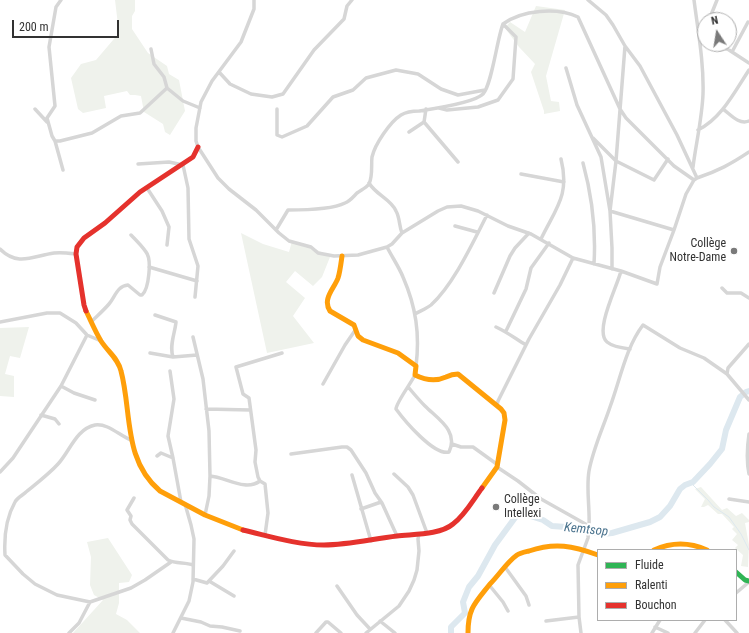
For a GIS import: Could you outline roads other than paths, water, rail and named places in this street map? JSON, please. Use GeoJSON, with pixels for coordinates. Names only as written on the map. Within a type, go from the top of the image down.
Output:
{"type":"FeatureCollection","features":[{"type":"Feature","properties":{"kind":"street"},"geometry":{"type":"LineString","coordinates":[[61,0],[56,7],[49,47],[55,106],[48,114],[47,118],[63,170]]}},
{"type":"Feature","properties":{"kind":"street"},"geometry":{"type":"LineString","coordinates":[[254,0],[254,9],[241,42],[206,92],[200,108],[196,128],[196,141],[198,147],[218,178],[229,189],[256,210],[289,241],[311,247],[318,253],[342,256],[358,255],[387,247],[392,244],[402,233],[430,216],[448,207],[461,206],[487,215],[508,226],[529,233],[573,258],[657,284],[660,267],[686,194],[696,179],[719,170],[749,152]]}},
{"type":"Feature","properties":{"kind":"street"},"geometry":{"type":"LineString","coordinates":[[219,72],[230,84],[251,94],[272,97],[282,94],[314,50],[344,19],[347,6],[352,0]]}},
{"type":"Feature","properties":{"kind":"street"},"geometry":{"type":"LineString","coordinates":[[588,0],[610,20],[625,46],[640,66],[693,167],[696,179]]}},
{"type":"Feature","properties":{"kind":"street"},"geometry":{"type":"LineString","coordinates":[[694,0],[697,20]]}},
{"type":"Feature","properties":{"kind":"street"},"geometry":{"type":"LineString","coordinates":[[712,12],[717,0]]}},
{"type":"Feature","properties":{"kind":"street"},"geometry":{"type":"LineString","coordinates":[[276,230],[288,210],[298,211],[340,205],[347,202],[366,187],[369,183],[372,157],[375,149],[384,132],[401,114],[453,105],[476,98],[485,90],[503,24],[511,18],[531,12],[557,12],[578,17],[620,109],[626,118],[683,173],[696,179]]}},
{"type":"Feature","properties":{"kind":"street"},"geometry":{"type":"LineString","coordinates":[[737,43],[748,22]]}},
{"type":"Feature","properties":{"kind":"street"},"geometry":{"type":"LineString","coordinates":[[436,107],[446,110],[478,107],[498,100],[513,79],[516,37],[503,24]]}},
{"type":"Feature","properties":{"kind":"street"},"geometry":{"type":"LineString","coordinates":[[610,211],[616,161],[625,46]]}},
{"type":"Feature","properties":{"kind":"street"},"geometry":{"type":"LineString","coordinates":[[150,49],[154,64],[164,77],[167,88],[184,101],[200,108]]}},
{"type":"Feature","properties":{"kind":"street"},"geometry":{"type":"LineString","coordinates":[[693,167],[703,87],[701,52]]}},
{"type":"Feature","properties":{"kind":"street"},"geometry":{"type":"LineString","coordinates":[[732,52],[749,63]]}},
{"type":"Feature","properties":{"kind":"street"},"geometry":{"type":"LineString","coordinates":[[566,68],[577,105],[601,157],[610,211],[612,269]]}},
{"type":"Feature","properties":{"kind":"street"},"geometry":{"type":"LineString","coordinates":[[277,108],[277,135],[282,137],[306,126],[333,97],[353,90],[366,78],[396,70],[418,74],[442,89],[458,95],[485,90]]}},
{"type":"Feature","properties":{"kind":"street"},"geometry":{"type":"LineString","coordinates":[[698,130],[714,120],[749,70]]}},
{"type":"Feature","properties":{"kind":"street"},"geometry":{"type":"LineString","coordinates":[[55,140],[60,141],[92,133],[121,116],[140,113],[167,88]]}},
{"type":"Feature","properties":{"kind":"street"},"geometry":{"type":"LineString","coordinates":[[34,109],[48,122]]}},
{"type":"Feature","properties":{"kind":"street"},"geometry":{"type":"LineString","coordinates":[[723,109],[738,120],[743,122],[749,121]]}},
{"type":"Feature","properties":{"kind":"street"},"geometry":{"type":"LineString","coordinates":[[409,132],[424,122],[426,110]]}},
{"type":"Feature","properties":{"kind":"street"},"geometry":{"type":"LineString","coordinates":[[424,122],[458,162]]}},
{"type":"Feature","properties":{"kind":"street"},"geometry":{"type":"LineString","coordinates":[[591,136],[616,161],[654,180],[668,159]]}},
{"type":"Feature","properties":{"kind":"street"},"geometry":{"type":"LineString","coordinates":[[198,147],[193,157],[183,165],[128,202],[105,223],[84,238],[77,247],[76,254],[84,305],[102,342],[115,357],[121,371],[135,452],[140,465],[156,488],[205,515],[242,530],[312,544],[324,545],[371,541],[397,536],[428,533],[448,527],[458,519],[497,466],[505,420],[504,413],[497,405],[458,374],[429,381],[415,375]]}},
{"type":"Feature","properties":{"kind":"street"},"geometry":{"type":"LineString","coordinates":[[541,239],[563,194],[564,182],[561,159]]}},
{"type":"Feature","properties":{"kind":"street"},"geometry":{"type":"LineString","coordinates":[[138,164],[169,162],[183,165]]}},
{"type":"Feature","properties":{"kind":"street"},"geometry":{"type":"LineString","coordinates":[[583,163],[590,194],[593,224],[594,264]]}},
{"type":"Feature","properties":{"kind":"street"},"geometry":{"type":"LineString","coordinates":[[183,165],[188,188],[189,239],[198,266],[195,297]]}},
{"type":"Feature","properties":{"kind":"street"},"geometry":{"type":"LineString","coordinates":[[521,174],[564,182]]}},
{"type":"Feature","properties":{"kind":"street"},"geometry":{"type":"LineString","coordinates":[[369,183],[373,190],[396,210],[402,233]]}},
{"type":"Feature","properties":{"kind":"street"},"geometry":{"type":"LineString","coordinates":[[147,188],[162,211],[169,227],[167,245]]}},
{"type":"Feature","properties":{"kind":"street"},"geometry":{"type":"LineString","coordinates":[[610,211],[674,230]]}},
{"type":"Feature","properties":{"kind":"street"},"geometry":{"type":"LineString","coordinates":[[415,314],[432,304],[448,284],[468,252],[487,215]]}},
{"type":"Feature","properties":{"kind":"street"},"geometry":{"type":"LineString","coordinates":[[454,226],[478,232]]}},
{"type":"Feature","properties":{"kind":"street"},"geometry":{"type":"LineString","coordinates":[[494,293],[510,256],[515,248],[529,233]]}},
{"type":"Feature","properties":{"kind":"street"},"geometry":{"type":"LineString","coordinates":[[91,322],[109,304],[116,293],[126,285],[140,295],[144,293],[147,288],[149,267],[147,253],[131,235]]}},
{"type":"Feature","properties":{"kind":"street"},"geometry":{"type":"LineString","coordinates":[[506,331],[516,307],[526,289],[531,268],[549,243]]}},
{"type":"Feature","properties":{"kind":"street"},"geometry":{"type":"LineString","coordinates":[[387,247],[403,276],[415,314],[418,338],[415,375],[396,409],[419,436],[441,451],[445,453],[449,452],[452,444],[451,436],[443,421],[426,407],[409,388]]}},
{"type":"Feature","properties":{"kind":"street"},"geometry":{"type":"LineString","coordinates":[[0,249],[10,257],[21,259],[35,258],[53,253],[76,254]]}},
{"type":"Feature","properties":{"kind":"street"},"geometry":{"type":"LineString","coordinates":[[342,256],[338,278],[327,299],[328,308],[334,314],[352,324],[356,329],[358,336],[363,340],[398,353],[416,366]]}},
{"type":"Feature","properties":{"kind":"street"},"geometry":{"type":"LineString","coordinates":[[497,405],[498,400],[526,345],[573,258]]}},
{"type":"Feature","properties":{"kind":"street"},"geometry":{"type":"LineString","coordinates":[[149,267],[197,281]]}},
{"type":"Feature","properties":{"kind":"street"},"geometry":{"type":"LineString","coordinates":[[621,272],[603,322],[602,336],[609,344],[630,349]]}},
{"type":"Feature","properties":{"kind":"street"},"geometry":{"type":"LineString","coordinates":[[722,288],[728,292],[742,293],[749,298]]}},
{"type":"Feature","properties":{"kind":"street"},"geometry":{"type":"LineString","coordinates":[[0,322],[47,313],[60,313],[76,323],[87,334],[102,342]]}},
{"type":"Feature","properties":{"kind":"street"},"geometry":{"type":"LineString","coordinates":[[155,315],[176,322],[173,339],[173,357]]}},
{"type":"Feature","properties":{"kind":"street"},"geometry":{"type":"LineString","coordinates":[[581,633],[579,617],[578,565],[588,536],[587,491],[589,471],[594,450],[630,349],[638,331],[643,325],[645,325],[680,348],[704,358],[727,374],[749,400]]}},
{"type":"Feature","properties":{"kind":"street"},"geometry":{"type":"LineString","coordinates":[[496,326],[526,345]]}},
{"type":"Feature","properties":{"kind":"street"},"geometry":{"type":"LineString","coordinates":[[324,384],[345,345],[356,329]]}},
{"type":"Feature","properties":{"kind":"street"},"geometry":{"type":"LineString","coordinates":[[0,472],[13,458],[61,386],[87,334]]}},
{"type":"Feature","properties":{"kind":"street"},"geometry":{"type":"LineString","coordinates":[[193,337],[196,355],[203,379],[209,430],[210,476],[209,496],[205,515]]}},
{"type":"Feature","properties":{"kind":"street"},"geometry":{"type":"LineString","coordinates":[[727,374],[728,368],[749,344]]}},
{"type":"Feature","properties":{"kind":"street"},"geometry":{"type":"LineString","coordinates":[[150,353],[173,357],[196,355]]}},
{"type":"Feature","properties":{"kind":"street"},"geometry":{"type":"LineString","coordinates":[[265,535],[268,513],[265,484],[260,481],[258,477],[255,462],[256,450],[249,398],[243,394],[236,366],[282,353]]}},
{"type":"Feature","properties":{"kind":"street"},"geometry":{"type":"LineString","coordinates":[[170,370],[174,399],[168,436],[183,503],[192,525],[194,539],[191,595],[173,633]]}},
{"type":"Feature","properties":{"kind":"street"},"geometry":{"type":"LineString","coordinates":[[61,386],[74,393],[95,400]]}},
{"type":"Feature","properties":{"kind":"street"},"geometry":{"type":"LineString","coordinates":[[206,409],[250,410]]}},
{"type":"Feature","properties":{"kind":"street"},"geometry":{"type":"LineString","coordinates":[[41,415],[55,419],[59,424]]}},
{"type":"Feature","properties":{"kind":"street"},"geometry":{"type":"LineString","coordinates":[[132,440],[103,426],[97,425],[88,429],[77,437],[66,455],[58,464],[16,501],[7,520],[4,545],[5,555],[35,584],[57,594],[90,602],[131,588],[171,562]]}},
{"type":"Feature","properties":{"kind":"street"},"geometry":{"type":"LineString","coordinates":[[749,434],[746,450],[749,474]]}},
{"type":"Feature","properties":{"kind":"street"},"geometry":{"type":"LineString","coordinates":[[452,444],[461,447],[473,447],[541,499],[589,527]]}},
{"type":"Feature","properties":{"kind":"street"},"geometry":{"type":"LineString","coordinates":[[291,454],[342,447],[347,447],[351,450],[366,473],[397,536]]}},
{"type":"Feature","properties":{"kind":"street"},"geometry":{"type":"LineString","coordinates":[[157,456],[161,453],[173,458]]}},
{"type":"Feature","properties":{"kind":"street"},"geometry":{"type":"LineString","coordinates":[[394,474],[408,487],[413,495],[428,533]]}},
{"type":"Feature","properties":{"kind":"street"},"geometry":{"type":"LineString","coordinates":[[352,475],[371,541]]}},
{"type":"Feature","properties":{"kind":"street"},"geometry":{"type":"LineString","coordinates":[[210,476],[218,477],[230,482],[245,484],[254,484],[260,481]]}},
{"type":"Feature","properties":{"kind":"street"},"geometry":{"type":"LineString","coordinates":[[134,498],[127,510],[131,516],[130,521],[161,554],[171,562],[193,565]]}},
{"type":"Feature","properties":{"kind":"street"},"geometry":{"type":"LineString","coordinates":[[729,499],[749,502]]}},
{"type":"Feature","properties":{"kind":"street"},"geometry":{"type":"LineString","coordinates":[[362,509],[381,502]]}},
{"type":"Feature","properties":{"kind":"street"},"geometry":{"type":"LineString","coordinates":[[366,633],[399,606],[412,585],[418,561],[419,534]]}},
{"type":"Feature","properties":{"kind":"street"},"geometry":{"type":"LineString","coordinates":[[657,549],[670,544],[681,543],[691,543],[704,549]]}},
{"type":"Feature","properties":{"kind":"street"},"geometry":{"type":"LineString","coordinates":[[468,633],[468,619],[473,605],[518,554],[534,548],[560,545],[584,550],[597,555]]}},
{"type":"Feature","properties":{"kind":"street"},"geometry":{"type":"LineString","coordinates":[[193,579],[204,583],[209,581],[234,551]]}},
{"type":"Feature","properties":{"kind":"street"},"geometry":{"type":"LineString","coordinates":[[505,567],[526,596],[529,605]]}},
{"type":"Feature","properties":{"kind":"street"},"geometry":{"type":"LineString","coordinates":[[737,573],[748,584],[737,592]]}},
{"type":"Feature","properties":{"kind":"street"},"geometry":{"type":"LineString","coordinates":[[209,581],[234,596]]}},
{"type":"Feature","properties":{"kind":"street"},"geometry":{"type":"LineString","coordinates":[[337,586],[356,615],[370,629]]}},
{"type":"Feature","properties":{"kind":"street"},"geometry":{"type":"LineString","coordinates":[[490,586],[503,602],[508,611]]}},
{"type":"Feature","properties":{"kind":"street"},"geometry":{"type":"LineString","coordinates":[[69,633],[79,623],[90,602]]}},
{"type":"Feature","properties":{"kind":"street"},"geometry":{"type":"LineString","coordinates":[[546,621],[579,617]]}},
{"type":"Feature","properties":{"kind":"street"},"geometry":{"type":"LineString","coordinates":[[181,618],[201,622],[210,626],[240,631]]}},
{"type":"Feature","properties":{"kind":"street"},"geometry":{"type":"LineString","coordinates":[[380,621],[395,633]]}},
{"type":"Feature","properties":{"kind":"street"},"geometry":{"type":"LineString","coordinates":[[652,633],[659,621]]}},
{"type":"Feature","properties":{"kind":"street"},"geometry":{"type":"LineString","coordinates":[[695,633],[704,621]]}},
{"type":"Feature","properties":{"kind":"street"},"geometry":{"type":"LineString","coordinates":[[726,621],[737,633]]}},
{"type":"Feature","properties":{"kind":"street"},"geometry":{"type":"LineString","coordinates":[[316,633],[326,622],[341,633]]}},
{"type":"Feature","properties":{"kind":"street"},"geometry":{"type":"LineString","coordinates":[[655,627],[668,633]]}},
{"type":"Feature","properties":{"kind":"waterway","name":"Kemtsop"},"geometry":{"type":"LineString","coordinates":[[451,633],[451,627],[465,613],[463,602],[469,587],[478,576],[495,545],[517,515],[524,514],[543,520],[552,526],[580,528],[585,531],[603,534],[612,533],[650,522],[660,517],[670,506],[680,489],[693,482],[722,449],[726,430],[740,397],[749,391]]}},
{"type":"Feature","properties":{"kind":"waterway"},"geometry":{"type":"LineString","coordinates":[[691,483],[714,507],[729,517],[741,534],[749,550]]}},
{"type":"Feature","properties":{"kind":"place","name":"Collège Notre-Dame"},"geometry":{"type":"Point","coordinates":[734,251]}},
{"type":"Feature","properties":{"kind":"place","name":"Collège Intellexi"},"geometry":{"type":"Point","coordinates":[496,507]}}]}
